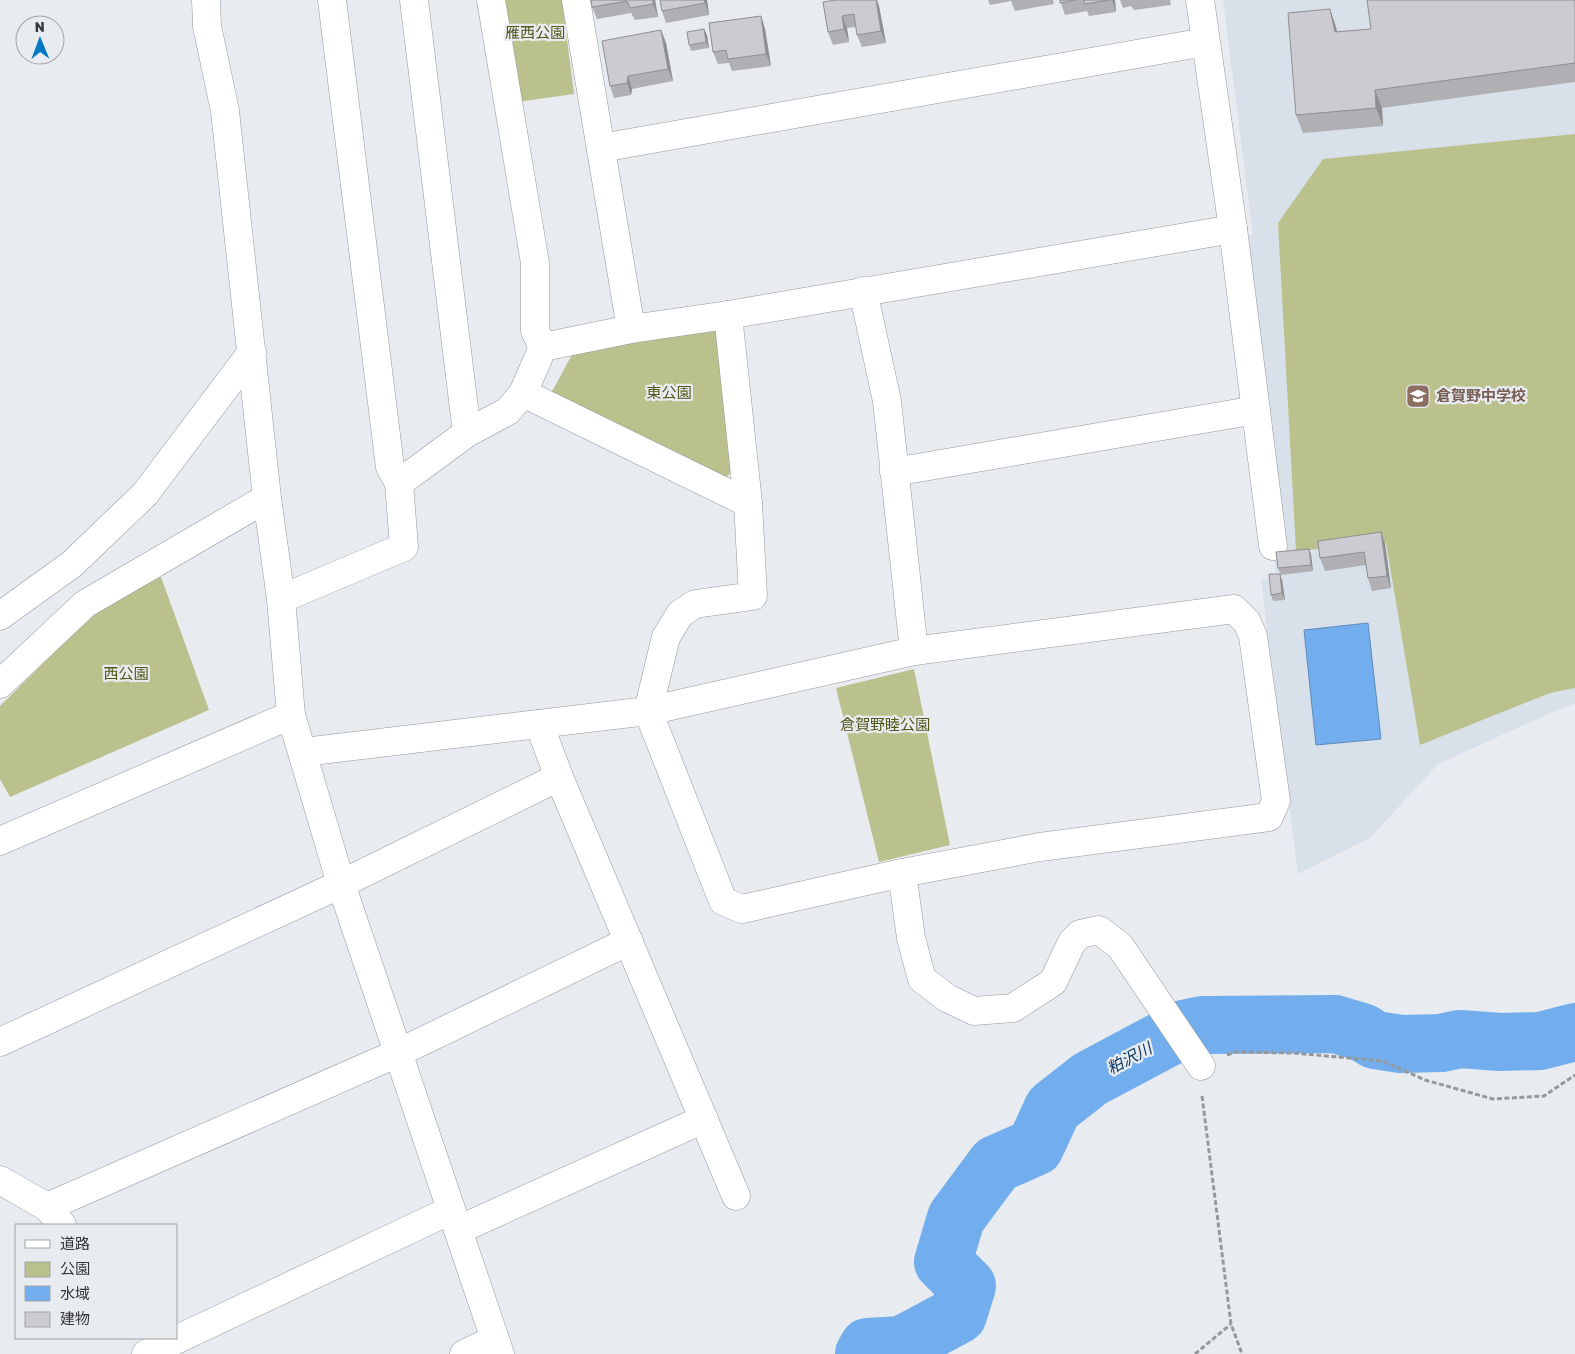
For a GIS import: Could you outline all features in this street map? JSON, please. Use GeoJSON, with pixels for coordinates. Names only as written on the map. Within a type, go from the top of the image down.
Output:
{"type":"FeatureCollection","features":[{"type":"Feature","properties":{"kind":"street"},"geometry":{"type":"LineString","coordinates":[[206,0],[207,26],[225,111],[267,498],[281,599],[291,715],[304,752],[342,884],[497,1347],[464,1354]]}},
{"type":"Feature","properties":{"kind":"street"},"geometry":{"type":"LineString","coordinates":[[281,599],[404,547],[399,483],[390,467],[332,0]]}},
{"type":"Feature","properties":{"kind":"street"},"geometry":{"type":"LineString","coordinates":[[414,0],[467,433]]}},
{"type":"Feature","properties":{"kind":"street"},"geometry":{"type":"LineString","coordinates":[[491,0],[535,263],[535,331],[543,347]]}},
{"type":"Feature","properties":{"kind":"street"},"geometry":{"type":"LineString","coordinates":[[576,0],[631,329]]}},
{"type":"Feature","properties":{"kind":"street"},"geometry":{"type":"LineString","coordinates":[[1200,0],[1233,229],[1273,546]]}},
{"type":"Feature","properties":{"kind":"street"},"geometry":{"type":"LineString","coordinates":[[600,148],[1205,42]]}},
{"type":"Feature","properties":{"kind":"street"},"geometry":{"type":"LineString","coordinates":[[543,347],[631,329],[728,315],[1233,229]]}},
{"type":"Feature","properties":{"kind":"street"},"geometry":{"type":"LineString","coordinates":[[863,291],[887,401],[914,651]]}},
{"type":"Feature","properties":{"kind":"street"},"geometry":{"type":"LineString","coordinates":[[304,752],[648,711],[914,651],[1234,608],[1247,622],[1253,636],[1276,801],[1269,817],[1040,847],[902,873],[742,909],[723,900],[648,711],[666,637],[680,614],[694,604],[753,596],[748,503],[728,315]]}},
{"type":"Feature","properties":{"kind":"street"},"geometry":{"type":"LineString","coordinates":[[399,483],[467,433],[508,411],[523,393],[543,347]]}},
{"type":"Feature","properties":{"kind":"street"},"geometry":{"type":"LineString","coordinates":[[0,616],[72,564],[145,494],[252,352]]}},
{"type":"Feature","properties":{"kind":"street"},"geometry":{"type":"LineString","coordinates":[[523,393],[748,503]]}},
{"type":"Feature","properties":{"kind":"street"},"geometry":{"type":"LineString","coordinates":[[894,472],[1256,410]]}},
{"type":"Feature","properties":{"kind":"street"},"geometry":{"type":"LineString","coordinates":[[0,684],[85,604],[267,498]]}},
{"type":"Feature","properties":{"kind":"street"},"geometry":{"type":"LineString","coordinates":[[0,841],[291,715]]}},
{"type":"Feature","properties":{"kind":"street"},"geometry":{"type":"LineString","coordinates":[[539,724],[559,777],[736,1196]]}},
{"type":"Feature","properties":{"kind":"street"},"geometry":{"type":"LineString","coordinates":[[0,1042],[342,884],[559,777]]}},
{"type":"Feature","properties":{"kind":"street"},"geometry":{"type":"LineString","coordinates":[[902,873],[911,938],[922,979],[947,998],[974,1011],[1013,1008],[1053,982],[1072,942],[1080,934],[1099,930],[1120,946],[1201,1066]]}},
{"type":"Feature","properties":{"kind":"street"},"geometry":{"type":"LineString","coordinates":[[0,1180],[55,1216],[629,941]]}},
{"type":"Feature","properties":{"kind":"street"},"geometry":{"type":"LineString","coordinates":[[139,1339],[146,1354],[455,1220],[704,1119]]}},
{"type":"Feature","properties":{"kind":"path"},"geometry":{"type":"LineString","coordinates":[[1242,1354],[1232,1324],[1200,1084],[1201,1066],[1235,1052],[1293,1053],[1383,1062],[1425,1080],[1493,1098],[1544,1096],[1575,1075]]}},
{"type":"Feature","properties":{"kind":"path"},"geometry":{"type":"LineString","coordinates":[[1195,1354],[1232,1324]]}},
{"type":"Feature","properties":{"kind":"shaded area","name":"倉賀野中学校"},"geometry":{"type":"Polygon","coordinates":[[[1223,0],[1575,0],[1575,704],[1557,710],[1438,764],[1370,838],[1298,874],[1261,580],[1276,578],[1241,239],[1253,235],[1223,0]]]}},
{"type":"Feature","properties":{"kind":"green space","name":"雁西公園"},"geometry":{"type":"Polygon","coordinates":[[[498,0],[562,0],[574,94],[517,102],[498,0]]]}},
{"type":"Feature","properties":{"kind":"green space"},"geometry":{"type":"Polygon","coordinates":[[[1575,134],[1575,688],[1550,693],[1420,745],[1386,543],[1296,551],[1278,223],[1323,159],[1575,134]]]}},
{"type":"Feature","properties":{"kind":"green space","name":"東公園"},"geometry":{"type":"Polygon","coordinates":[[[720,329],[733,471],[726,477],[549,397],[573,353],[720,329]]]}},
{"type":"Feature","properties":{"kind":"green space","name":"西公園"},"geometry":{"type":"Polygon","coordinates":[[[161,577],[209,710],[10,797],[0,779],[0,706],[96,611],[161,577]]]}},
{"type":"Feature","properties":{"kind":"green space","name":"倉賀野睦公園"},"geometry":{"type":"Polygon","coordinates":[[[914,669],[950,845],[879,862],[836,688],[914,669]]]}},
{"type":"Feature","properties":{"kind":"water"},"geometry":{"type":"Polygon","coordinates":[[[1368,623],[1381,739],[1316,745],[1304,630],[1368,623]]]}},
{"type":"Feature","properties":{"kind":"building"},"geometry":{"type":"Polygon","coordinates":[[[591,0],[653,0],[653,4],[630,8],[627,1],[592,7],[591,0]]]}},
{"type":"Feature","properties":{"kind":"building"},"geometry":{"type":"Polygon","coordinates":[[[660,0],[704,0],[705,3],[662,11],[660,0]]]}},
{"type":"Feature","properties":{"kind":"building"},"geometry":{"type":"Polygon","coordinates":[[[835,0],[876,0],[881,31],[857,35],[854,14],[842,16],[844,29],[828,32],[823,2],[835,0]]]}},
{"type":"Feature","properties":{"kind":"building"},"geometry":{"type":"Polygon","coordinates":[[[1060,0],[1075,0],[1060,3],[1060,0]]]}},
{"type":"Feature","properties":{"kind":"building"},"geometry":{"type":"Polygon","coordinates":[[[1084,0],[1110,0],[1085,4],[1084,0]]]}},
{"type":"Feature","properties":{"kind":"building"},"geometry":{"type":"Polygon","coordinates":[[[1367,0],[1575,0],[1575,63],[1375,90],[1376,108],[1296,115],[1288,13],[1330,9],[1335,32],[1371,29],[1367,0]]]}},
{"type":"Feature","properties":{"kind":"building"},"geometry":{"type":"Polygon","coordinates":[[[761,16],[766,54],[728,59],[726,50],[713,52],[709,23],[761,16]]]}},
{"type":"Feature","properties":{"kind":"building"},"geometry":{"type":"Polygon","coordinates":[[[704,29],[706,42],[689,45],[687,32],[704,29]]]}},
{"type":"Feature","properties":{"kind":"building"},"geometry":{"type":"Polygon","coordinates":[[[661,30],[668,69],[628,76],[627,83],[610,86],[602,41],[661,30]]]}},
{"type":"Feature","properties":{"kind":"building"},"geometry":{"type":"Polygon","coordinates":[[[1381,532],[1387,576],[1368,578],[1364,552],[1320,558],[1318,541],[1381,532]]]}},
{"type":"Feature","properties":{"kind":"building"},"geometry":{"type":"Polygon","coordinates":[[[1309,549],[1311,565],[1278,568],[1276,552],[1309,549]]]}},
{"type":"Feature","properties":{"kind":"building"},"geometry":{"type":"Polygon","coordinates":[[[1269,574],[1280,574],[1282,593],[1271,595],[1269,574]]]}},
{"type":"Feature","properties":{"kind":"waterway","name":"粕沢川"},"geometry":{"type":"LineString","coordinates":[[864,1354],[868,1347],[902,1345],[958,1315],[967,1286],[943,1262],[956,1218],[996,1164],[1035,1147],[1053,1108],[1090,1079],[1184,1029],[1203,1025],[1335,1024],[1362,1032],[1375,1040],[1401,1044],[1441,1043],[1460,1039],[1500,1042],[1540,1041],[1575,1032]]}},
{"type":"Feature","properties":{"kind":"place","name":"倉賀野中学校"},"geometry":{"type":"Point","coordinates":[1418,396]}}]}
